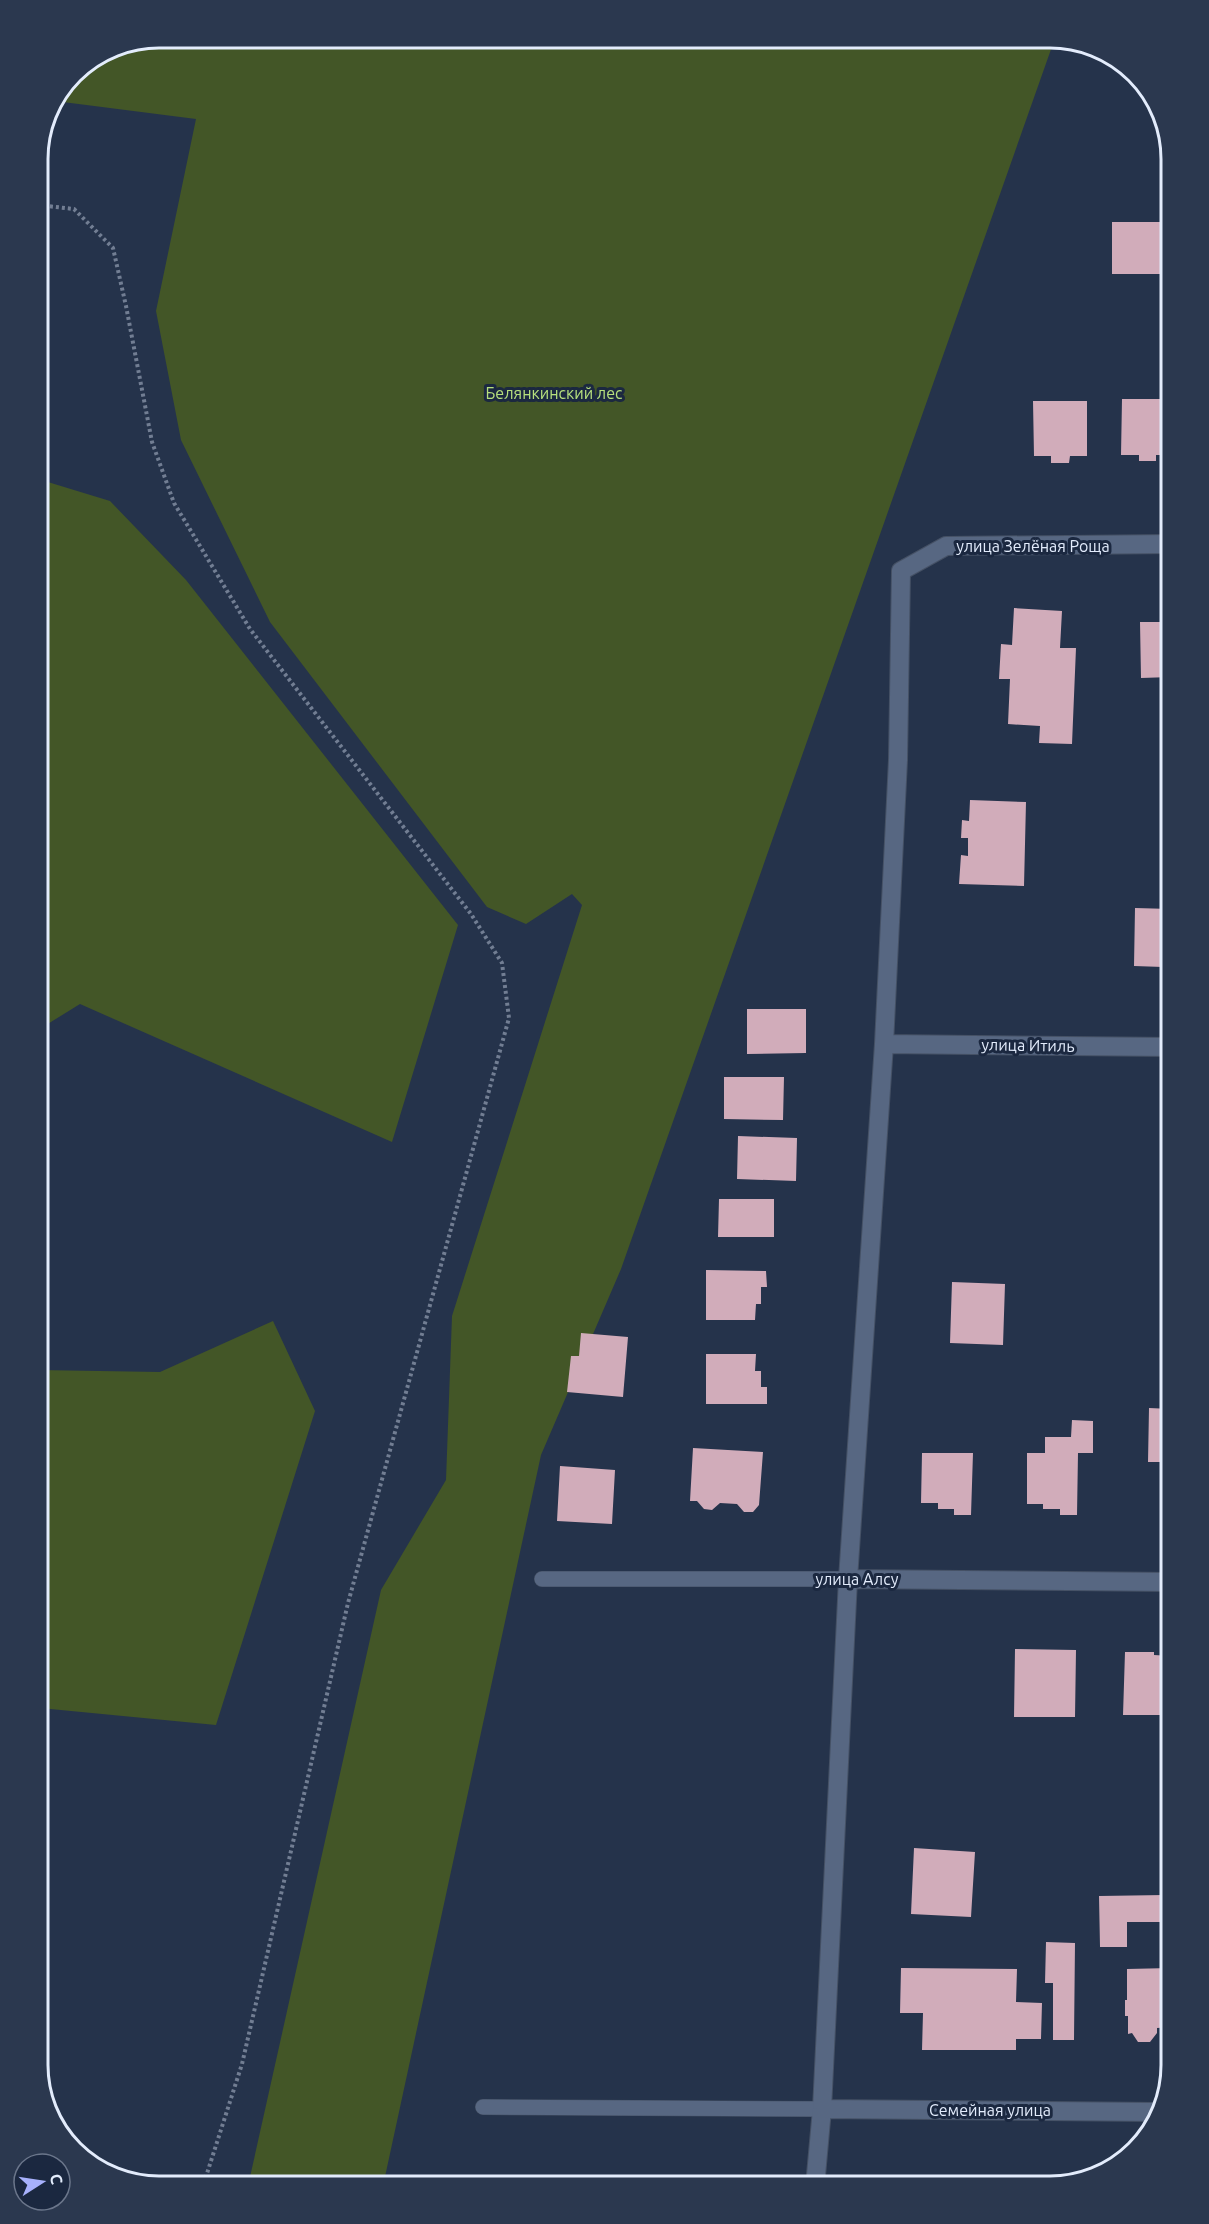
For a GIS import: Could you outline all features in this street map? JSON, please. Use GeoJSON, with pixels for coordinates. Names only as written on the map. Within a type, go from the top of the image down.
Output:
{"type":"FeatureCollection","features":[{"type":"Feature","properties":{"kind":"street","name":"улица Зелёная Роща"},"geometry":{"type":"LineString","coordinates":[[884,1044],[898,760],[901,572],[946,546],[1161,544]]}},
{"type":"Feature","properties":{"kind":"street","name":"улица Итиль"},"geometry":{"type":"LineString","coordinates":[[884,1044],[1161,1047]]}},
{"type":"Feature","properties":{"kind":"street"},"geometry":{"type":"LineString","coordinates":[[816,2176],[822,2109],[848,1579],[884,1044]]}},
{"type":"Feature","properties":{"kind":"street","name":"улица Алсу"},"geometry":{"type":"LineString","coordinates":[[848,1579],[1161,1582]]}},
{"type":"Feature","properties":{"kind":"street","name":"Семейная улица"},"geometry":{"type":"LineString","coordinates":[[822,2109],[1151,2112]]}},
{"type":"Feature","properties":{"kind":"lane","name":"улица Алсу"},"geometry":{"type":"LineString","coordinates":[[542,1579],[848,1579]]}},
{"type":"Feature","properties":{"kind":"lane"},"geometry":{"type":"LineString","coordinates":[[483,2107],[822,2109]]}},
{"type":"Feature","properties":{"kind":"path"},"geometry":{"type":"LineString","coordinates":[[48,206],[74,209],[113,248],[152,442],[174,503],[250,628],[471,914],[502,963],[510,1018],[348,1603],[242,2064],[206,2176]]}},
{"type":"Feature","properties":{"kind":"green space","name":"Белянкинский лес"},"geometry":{"type":"Polygon","coordinates":[[[152,48],[1051,48],[621,1269],[541,1455],[385,2176],[250,2176],[381,1590],[446,1480],[452,1316],[582,905],[572,894],[526,924],[487,907],[270,622],[181,440],[156,311],[196,119],[64,102],[76,86],[97,67],[117,56],[152,48]]]}},
{"type":"Feature","properties":{"kind":"green space"},"geometry":{"type":"Polygon","coordinates":[[[48,482],[110,501],[186,580],[458,925],[392,1142],[80,1004],[48,1024],[48,482]]]}},
{"type":"Feature","properties":{"kind":"green space"},"geometry":{"type":"Polygon","coordinates":[[[273,1321],[315,1411],[216,1725],[48,1709],[48,1370],[160,1372],[273,1321]]]}},
{"type":"Feature","properties":{"kind":"building"},"geometry":{"type":"Polygon","coordinates":[[[1112,222],[1161,222],[1161,274],[1112,274],[1112,222]]]}},
{"type":"Feature","properties":{"kind":"building"},"geometry":{"type":"Polygon","coordinates":[[[1122,399],[1161,399],[1161,455],[1156,455],[1156,461],[1139,461],[1139,455],[1121,455],[1122,399]]]}},
{"type":"Feature","properties":{"kind":"building"},"geometry":{"type":"Polygon","coordinates":[[[1033,401],[1087,401],[1087,456],[1070,456],[1069,463],[1051,463],[1051,456],[1034,456],[1033,401]]]}},
{"type":"Feature","properties":{"kind":"building"},"geometry":{"type":"Polygon","coordinates":[[[1014,608],[1062,611],[1060,648],[1076,648],[1072,744],[1039,743],[1040,726],[1008,724],[1010,679],[999,679],[1001,644],[1012,645],[1014,608]]]}},
{"type":"Feature","properties":{"kind":"building"},"geometry":{"type":"Polygon","coordinates":[[[1140,622],[1161,622],[1161,677],[1141,678],[1140,622]]]}},
{"type":"Feature","properties":{"kind":"building"},"geometry":{"type":"Polygon","coordinates":[[[970,800],[1026,802],[1024,886],[959,884],[961,855],[968,856],[968,838],[961,838],[962,820],[969,821],[970,800]]]}},
{"type":"Feature","properties":{"kind":"building"},"geometry":{"type":"Polygon","coordinates":[[[1135,908],[1161,909],[1161,967],[1134,966],[1135,908]]]}},
{"type":"Feature","properties":{"kind":"building"},"geometry":{"type":"Polygon","coordinates":[[[747,1009],[806,1009],[806,1053],[747,1054],[747,1009]]]}},
{"type":"Feature","properties":{"kind":"building"},"geometry":{"type":"Polygon","coordinates":[[[724,1077],[784,1077],[783,1120],[724,1119],[724,1077]]]}},
{"type":"Feature","properties":{"kind":"building"},"geometry":{"type":"Polygon","coordinates":[[[738,1136],[797,1138],[796,1181],[737,1179],[738,1136]]]}},
{"type":"Feature","properties":{"kind":"building"},"geometry":{"type":"Polygon","coordinates":[[[719,1199],[774,1199],[774,1237],[718,1237],[719,1199]]]}},
{"type":"Feature","properties":{"kind":"building"},"geometry":{"type":"Polygon","coordinates":[[[706,1270],[766,1271],[767,1287],[761,1287],[761,1304],[756,1304],[755,1320],[706,1320],[706,1270]]]}},
{"type":"Feature","properties":{"kind":"building"},"geometry":{"type":"Polygon","coordinates":[[[952,1282],[1005,1284],[1003,1345],[950,1343],[952,1282]]]}},
{"type":"Feature","properties":{"kind":"building"},"geometry":{"type":"Polygon","coordinates":[[[581,1333],[628,1337],[623,1397],[567,1392],[571,1356],[579,1356],[581,1333]]]}},
{"type":"Feature","properties":{"kind":"building"},"geometry":{"type":"Polygon","coordinates":[[[706,1354],[756,1354],[755,1371],[761,1371],[761,1387],[767,1387],[767,1404],[706,1404],[706,1354]]]}},
{"type":"Feature","properties":{"kind":"building"},"geometry":{"type":"Polygon","coordinates":[[[1149,1408],[1161,1409],[1161,1462],[1148,1462],[1149,1408]]]}},
{"type":"Feature","properties":{"kind":"building"},"geometry":{"type":"Polygon","coordinates":[[[1072,1420],[1093,1421],[1093,1453],[1078,1453],[1077,1515],[1060,1515],[1060,1509],[1043,1509],[1043,1504],[1027,1504],[1027,1453],[1045,1453],[1045,1437],[1071,1437],[1072,1420]]]}},
{"type":"Feature","properties":{"kind":"building"},"geometry":{"type":"Polygon","coordinates":[[[693,1448],[763,1452],[759,1505],[753,1512],[744,1512],[737,1504],[720,1503],[712,1510],[704,1509],[697,1501],[690,1501],[693,1448]]]}},
{"type":"Feature","properties":{"kind":"building"},"geometry":{"type":"Polygon","coordinates":[[[922,1453],[973,1453],[971,1515],[954,1515],[954,1509],[938,1509],[938,1503],[921,1503],[922,1453]]]}},
{"type":"Feature","properties":{"kind":"building"},"geometry":{"type":"Polygon","coordinates":[[[560,1466],[615,1470],[612,1524],[557,1521],[560,1466]]]}},
{"type":"Feature","properties":{"kind":"building"},"geometry":{"type":"Polygon","coordinates":[[[1015,1649],[1076,1650],[1075,1717],[1014,1717],[1015,1649]]]}},
{"type":"Feature","properties":{"kind":"building"},"geometry":{"type":"Polygon","coordinates":[[[1125,1652],[1154,1652],[1154,1655],[1161,1655],[1161,1715],[1123,1715],[1125,1652]]]}},
{"type":"Feature","properties":{"kind":"building"},"geometry":{"type":"Polygon","coordinates":[[[914,1848],[975,1852],[971,1917],[911,1914],[914,1848]]]}},
{"type":"Feature","properties":{"kind":"building"},"geometry":{"type":"Polygon","coordinates":[[[1161,1895],[1161,1922],[1127,1922],[1127,1947],[1100,1947],[1099,1896],[1161,1895]]]}},
{"type":"Feature","properties":{"kind":"building"},"geometry":{"type":"Polygon","coordinates":[[[1046,1942],[1075,1943],[1074,2040],[1053,2040],[1053,1983],[1045,1983],[1046,1942]]]}},
{"type":"Feature","properties":{"kind":"building"},"geometry":{"type":"Polygon","coordinates":[[[901,1968],[1017,1969],[1016,2002],[1042,2003],[1041,2039],[1016,2039],[1016,2050],[922,2050],[923,2013],[900,2013],[901,1968]]]}},
{"type":"Feature","properties":{"kind":"building"},"geometry":{"type":"Polygon","coordinates":[[[1161,1968],[1161,2028],[1157,2028],[1157,2033],[1150,2042],[1138,2042],[1132,2033],[1128,2034],[1128,2016],[1125,2016],[1127,1969],[1161,1968]]]}}]}
